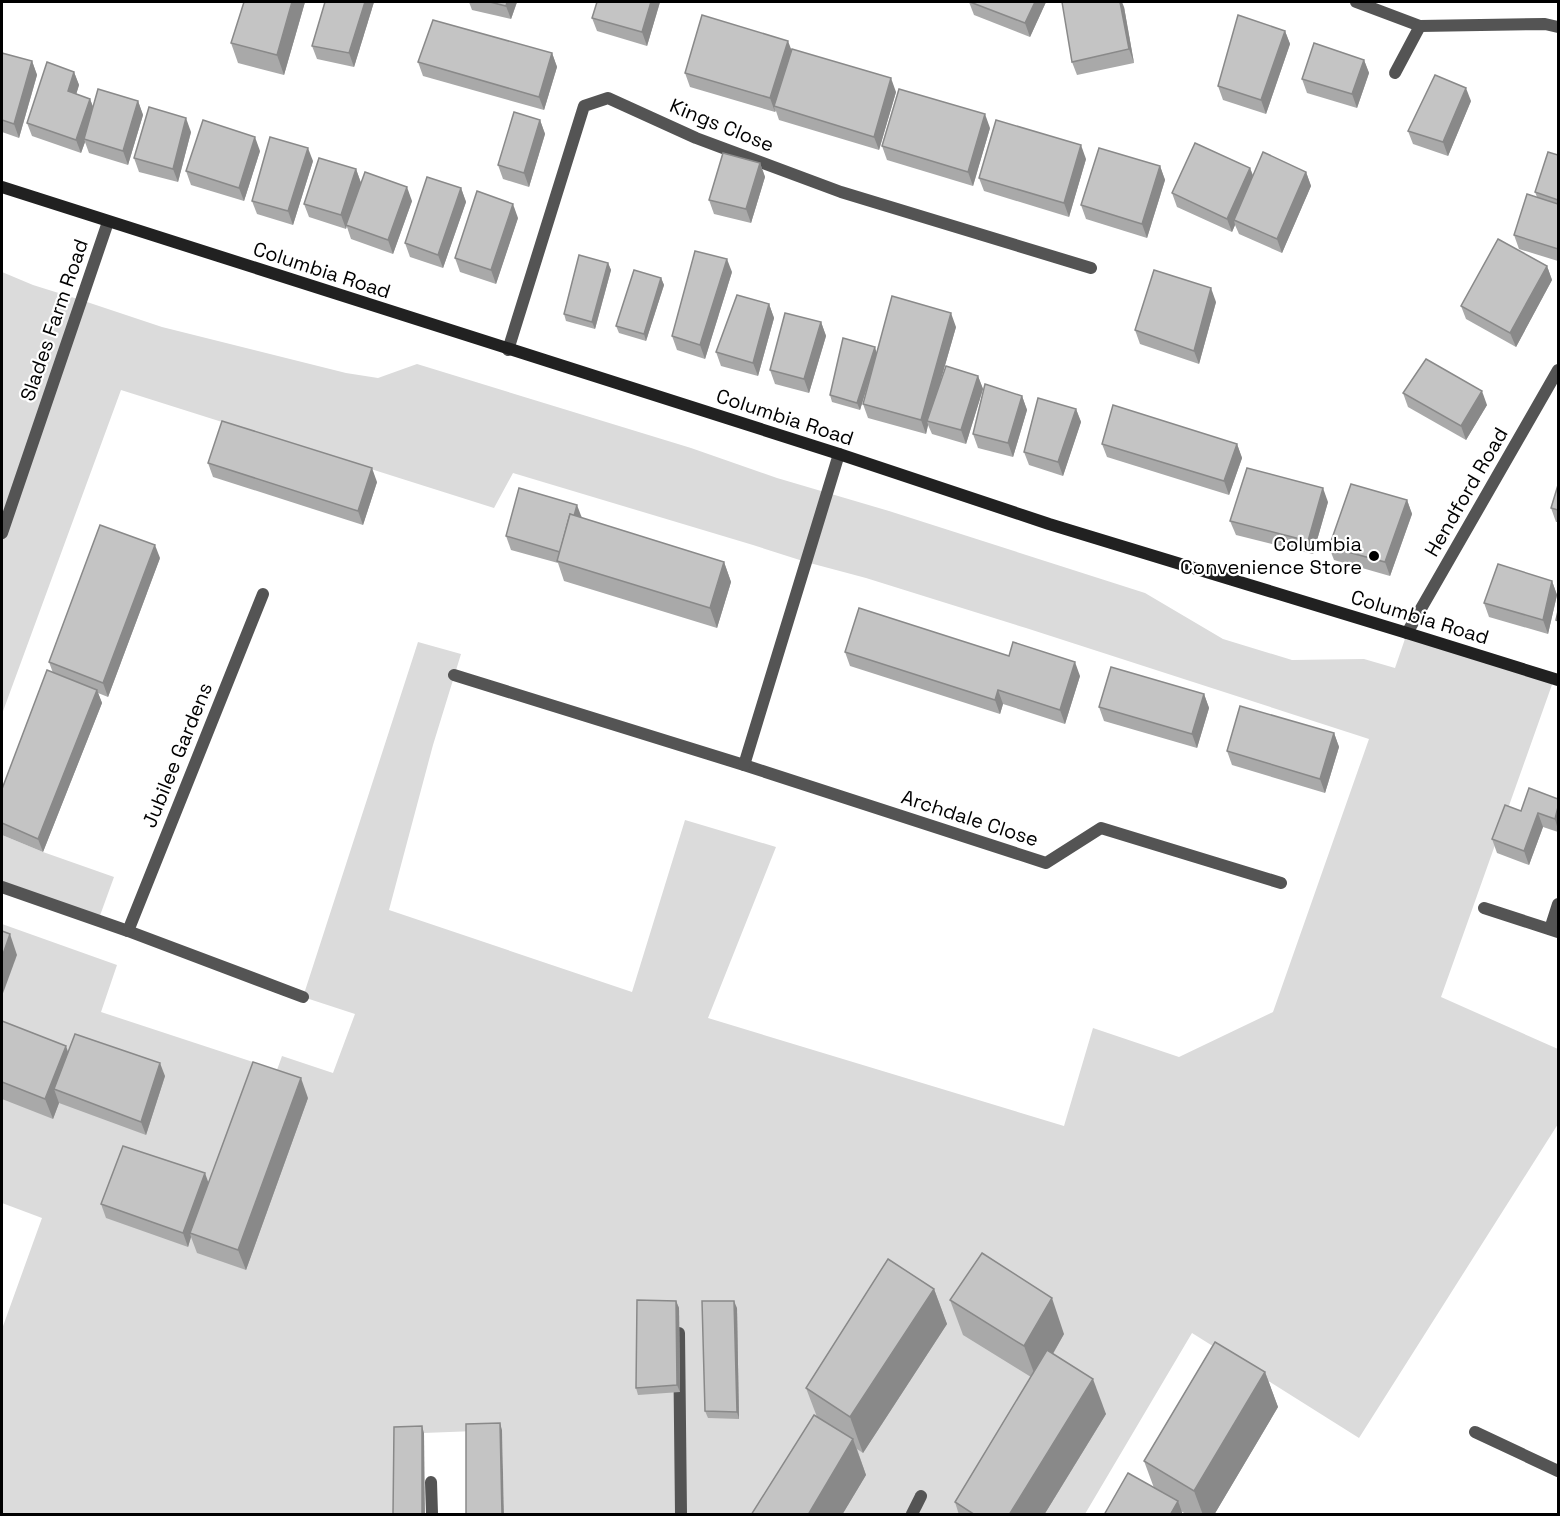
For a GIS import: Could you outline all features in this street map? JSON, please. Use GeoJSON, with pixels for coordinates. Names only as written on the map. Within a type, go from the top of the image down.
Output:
{"type":"FeatureCollection","features":[{"type":"Feature","properties":{"kind":"street"},"geometry":{"type":"LineString","coordinates":[[1356,2],[1420,26],[1545,24],[1558,27]]}},
{"type":"Feature","properties":{"kind":"street"},"geometry":{"type":"LineString","coordinates":[[1395,72],[1420,26]]}},
{"type":"Feature","properties":{"kind":"street","name":"Kings Close"},"geometry":{"type":"LineString","coordinates":[[508,350],[584,106],[608,98],[696,138],[841,192],[1091,268]]}},
{"type":"Feature","properties":{"kind":"street","name":"Columbia Road"},"geometry":{"type":"LineString","coordinates":[[2,187],[840,454],[1049,524],[1558,680]]}},
{"type":"Feature","properties":{"kind":"street","name":"Slades Farm Road"},"geometry":{"type":"LineString","coordinates":[[2,533],[108,222]]}},
{"type":"Feature","properties":{"kind":"street","name":"Hendford Road"},"geometry":{"type":"LineString","coordinates":[[1407,633],[1558,370]]}},
{"type":"Feature","properties":{"kind":"street"},"geometry":{"type":"LineString","coordinates":[[744,765],[840,454]]}},
{"type":"Feature","properties":{"kind":"street","name":"Jubilee Gardens"},"geometry":{"type":"LineString","coordinates":[[128,931],[263,594]]}},
{"type":"Feature","properties":{"kind":"street","name":"Archdale Close"},"geometry":{"type":"LineString","coordinates":[[454,675],[744,765],[1046,863],[1101,828],[1281,883]]}},
{"type":"Feature","properties":{"kind":"street"},"geometry":{"type":"LineString","coordinates":[[2,887],[128,931],[303,997]]}},
{"type":"Feature","properties":{"kind":"street"},"geometry":{"type":"LineString","coordinates":[[1484,908],[1554,931],[1558,904]]}},
{"type":"Feature","properties":{"kind":"street"},"geometry":{"type":"LineString","coordinates":[[679,1318],[681,1515]]}},
{"type":"Feature","properties":{"kind":"street"},"geometry":{"type":"LineString","coordinates":[[1475,1432],[1558,1471]]}},
{"type":"Feature","properties":{"kind":"street"},"geometry":{"type":"LineString","coordinates":[[432,1482],[432,1515]]}},
{"type":"Feature","properties":{"kind":"street"},"geometry":{"type":"LineString","coordinates":[[912,1515],[921,1496]]}},
{"type":"Feature","properties":{"kind":"shaded area"},"geometry":{"type":"Polygon","coordinates":[[[2,272],[33,285],[162,327],[346,373],[378,378],[417,364],[691,448],[777,478],[889,511],[1145,593],[1223,639],[1292,660],[1364,659],[1395,668],[1407,633],[1554,679],[1441,997],[1558,1049],[1558,1124],[1359,1438],[1192,1333],[1085,1514],[504,1514],[502,1430],[397,1434],[396,1514],[2,1514],[2,1329],[42,1218],[2,1203],[2,924],[117,965],[101,1012],[277,1070],[282,1056],[333,1073],[355,1014],[303,997],[418,642],[461,654],[433,745],[389,910],[632,992],[685,820],[776,847],[708,1018],[1064,1126],[1093,1028],[1179,1057],[1273,1012],[1369,739],[866,578],[513,473],[494,508],[121,390],[2,714],[2,272]]]}},
{"type":"Feature","properties":{"kind":"shaded area"},"geometry":{"type":"Polygon","coordinates":[[[2,835],[114,877],[98,921],[2,887],[2,835]]]}},
{"type":"Feature","properties":{"kind":"building"},"geometry":{"type":"Polygon","coordinates":[[[244,2],[292,2],[277,55],[231,43],[244,2]]]}},
{"type":"Feature","properties":{"kind":"building"},"geometry":{"type":"Polygon","coordinates":[[[325,2],[365,2],[349,53],[312,46],[325,2]]]}},
{"type":"Feature","properties":{"kind":"building"},"geometry":{"type":"Polygon","coordinates":[[[490,2],[507,2],[506,6],[490,2]]]}},
{"type":"Feature","properties":{"kind":"building"},"geometry":{"type":"Polygon","coordinates":[[[597,2],[651,2],[642,32],[592,18],[597,2]]]}},
{"type":"Feature","properties":{"kind":"building"},"geometry":{"type":"Polygon","coordinates":[[[970,2],[1035,2],[1025,23],[970,2]]]}},
{"type":"Feature","properties":{"kind":"building"},"geometry":{"type":"Polygon","coordinates":[[[1062,2],[1120,2],[1129,49],[1072,62],[1062,2]]]}},
{"type":"Feature","properties":{"kind":"building"},"geometry":{"type":"Polygon","coordinates":[[[702,15],[788,41],[770,98],[685,73],[702,15]]]}},
{"type":"Feature","properties":{"kind":"building"},"geometry":{"type":"Polygon","coordinates":[[[1238,15],[1285,31],[1261,100],[1218,86],[1238,15]]]}},
{"type":"Feature","properties":{"kind":"building"},"geometry":{"type":"Polygon","coordinates":[[[433,20],[552,53],[539,97],[418,62],[433,20]]]}},
{"type":"Feature","properties":{"kind":"building"},"geometry":{"type":"Polygon","coordinates":[[[1314,43],[1364,60],[1352,94],[1302,79],[1314,43]]]}},
{"type":"Feature","properties":{"kind":"building"},"geometry":{"type":"Polygon","coordinates":[[[792,49],[891,78],[874,137],[774,106],[792,49]]]}},
{"type":"Feature","properties":{"kind":"building"},"geometry":{"type":"Polygon","coordinates":[[[2,53],[32,61],[14,124],[2,120],[2,53]]]}},
{"type":"Feature","properties":{"kind":"building"},"geometry":{"type":"Polygon","coordinates":[[[47,62],[74,72],[68,91],[90,99],[76,140],[27,123],[47,62]]]}},
{"type":"Feature","properties":{"kind":"building"},"geometry":{"type":"Polygon","coordinates":[[[1435,75],[1466,88],[1443,142],[1408,131],[1435,75]]]}},
{"type":"Feature","properties":{"kind":"building"},"geometry":{"type":"Polygon","coordinates":[[[98,89],[138,101],[123,151],[84,139],[98,89]]]}},
{"type":"Feature","properties":{"kind":"building"},"geometry":{"type":"Polygon","coordinates":[[[899,89],[985,114],[968,172],[882,146],[899,89]]]}},
{"type":"Feature","properties":{"kind":"building"},"geometry":{"type":"Polygon","coordinates":[[[149,107],[186,118],[173,169],[134,158],[149,107]]]}},
{"type":"Feature","properties":{"kind":"building"},"geometry":{"type":"Polygon","coordinates":[[[514,112],[540,120],[524,173],[498,165],[514,112]]]}},
{"type":"Feature","properties":{"kind":"building"},"geometry":{"type":"Polygon","coordinates":[[[203,120],[255,137],[239,188],[186,171],[203,120]]]}},
{"type":"Feature","properties":{"kind":"building"},"geometry":{"type":"Polygon","coordinates":[[[996,120],[1081,145],[1064,203],[979,178],[996,120]]]}},
{"type":"Feature","properties":{"kind":"building"},"geometry":{"type":"Polygon","coordinates":[[[270,137],[308,148],[288,211],[252,201],[270,137]]]}},
{"type":"Feature","properties":{"kind":"building"},"geometry":{"type":"Polygon","coordinates":[[[1195,143],[1250,168],[1227,219],[1172,193],[1195,143]]]}},
{"type":"Feature","properties":{"kind":"building"},"geometry":{"type":"Polygon","coordinates":[[[1099,148],[1160,166],[1142,224],[1081,205],[1099,148]]]}},
{"type":"Feature","properties":{"kind":"building"},"geometry":{"type":"Polygon","coordinates":[[[1263,152],[1306,172],[1277,239],[1234,220],[1263,152]]]}},
{"type":"Feature","properties":{"kind":"building"},"geometry":{"type":"Polygon","coordinates":[[[1548,152],[1558,155],[1558,200],[1535,192],[1548,152]]]}},
{"type":"Feature","properties":{"kind":"building"},"geometry":{"type":"Polygon","coordinates":[[[723,153],[760,163],[746,209],[709,200],[723,153]]]}},
{"type":"Feature","properties":{"kind":"building"},"geometry":{"type":"Polygon","coordinates":[[[319,158],[356,169],[341,215],[304,204],[319,158]]]}},
{"type":"Feature","properties":{"kind":"building"},"geometry":{"type":"Polygon","coordinates":[[[365,172],[407,187],[388,240],[346,225],[365,172]]]}},
{"type":"Feature","properties":{"kind":"building"},"geometry":{"type":"Polygon","coordinates":[[[427,177],[461,188],[438,255],[405,243],[427,177]]]}},
{"type":"Feature","properties":{"kind":"building"},"geometry":{"type":"Polygon","coordinates":[[[477,191],[513,204],[491,270],[455,258],[477,191]]]}},
{"type":"Feature","properties":{"kind":"building"},"geometry":{"type":"Polygon","coordinates":[[[1527,194],[1558,204],[1558,249],[1514,235],[1527,194]]]}},
{"type":"Feature","properties":{"kind":"building"},"geometry":{"type":"Polygon","coordinates":[[[1498,239],[1547,266],[1510,333],[1461,306],[1498,239]]]}},
{"type":"Feature","properties":{"kind":"building"},"geometry":{"type":"Polygon","coordinates":[[[695,251],[727,259],[700,345],[672,336],[695,251]]]}},
{"type":"Feature","properties":{"kind":"building"},"geometry":{"type":"Polygon","coordinates":[[[579,255],[608,263],[592,322],[564,314],[579,255]]]}},
{"type":"Feature","properties":{"kind":"building"},"geometry":{"type":"Polygon","coordinates":[[[634,270],[661,278],[644,334],[616,326],[634,270]]]}},
{"type":"Feature","properties":{"kind":"building"},"geometry":{"type":"Polygon","coordinates":[[[1154,270],[1211,288],[1194,351],[1135,330],[1154,270]]]}},
{"type":"Feature","properties":{"kind":"building"},"geometry":{"type":"Polygon","coordinates":[[[737,295],[769,304],[753,363],[716,352],[737,295]]]}},
{"type":"Feature","properties":{"kind":"building"},"geometry":{"type":"Polygon","coordinates":[[[892,296],[951,313],[921,420],[863,404],[892,296]]]}},
{"type":"Feature","properties":{"kind":"building"},"geometry":{"type":"Polygon","coordinates":[[[785,313],[821,322],[804,379],[770,370],[785,313]]]}},
{"type":"Feature","properties":{"kind":"building"},"geometry":{"type":"Polygon","coordinates":[[[843,338],[875,347],[857,403],[830,395],[843,338]]]}},
{"type":"Feature","properties":{"kind":"building"},"geometry":{"type":"Polygon","coordinates":[[[1426,359],[1482,391],[1461,426],[1403,393],[1426,359]]]}},
{"type":"Feature","properties":{"kind":"building"},"geometry":{"type":"Polygon","coordinates":[[[946,366],[978,376],[961,430],[927,421],[946,366]]]}},
{"type":"Feature","properties":{"kind":"building"},"geometry":{"type":"Polygon","coordinates":[[[985,384],[1022,396],[1008,443],[973,434],[985,384]]]}},
{"type":"Feature","properties":{"kind":"building"},"geometry":{"type":"Polygon","coordinates":[[[1038,398],[1076,409],[1058,462],[1024,452],[1038,398]]]}},
{"type":"Feature","properties":{"kind":"building"},"geometry":{"type":"Polygon","coordinates":[[[1113,405],[1237,444],[1224,481],[1102,444],[1113,405]]]}},
{"type":"Feature","properties":{"kind":"building"},"geometry":{"type":"Polygon","coordinates":[[[222,421],[372,468],[358,511],[208,463],[222,421]]]}},
{"type":"Feature","properties":{"kind":"building"},"geometry":{"type":"Polygon","coordinates":[[[1247,468],[1323,488],[1308,541],[1230,521],[1247,468]]]}},
{"type":"Feature","properties":{"kind":"building"},"geometry":{"type":"Polygon","coordinates":[[[1351,484],[1407,500],[1385,562],[1329,547],[1351,484]]]}},
{"type":"Feature","properties":{"kind":"building"},"geometry":{"type":"Polygon","coordinates":[[[1558,485],[1558,510],[1551,508],[1558,485]]]}},
{"type":"Feature","properties":{"kind":"building"},"geometry":{"type":"Polygon","coordinates":[[[519,488],[577,505],[574,516],[570,514],[560,552],[506,536],[519,488]]]}},
{"type":"Feature","properties":{"kind":"building"},"geometry":{"type":"Polygon","coordinates":[[[570,514],[724,562],[710,608],[557,561],[570,514]]]}},
{"type":"Feature","properties":{"kind":"building"},"geometry":{"type":"Polygon","coordinates":[[[100,525],[155,545],[103,683],[49,662],[100,525]]]}},
{"type":"Feature","properties":{"kind":"building"},"geometry":{"type":"Polygon","coordinates":[[[1498,564],[1552,581],[1543,620],[1484,603],[1498,564]]]}},
{"type":"Feature","properties":{"kind":"building"},"geometry":{"type":"Polygon","coordinates":[[[859,608],[1009,656],[1013,642],[1075,662],[1060,710],[998,690],[995,700],[845,652],[859,608]]]}},
{"type":"Feature","properties":{"kind":"building"},"geometry":{"type":"Polygon","coordinates":[[[1111,667],[1204,694],[1192,734],[1099,707],[1111,667]]]}},
{"type":"Feature","properties":{"kind":"building"},"geometry":{"type":"Polygon","coordinates":[[[47,670],[97,690],[38,839],[2,823],[2,789],[47,670]]]}},
{"type":"Feature","properties":{"kind":"building"},"geometry":{"type":"Polygon","coordinates":[[[1240,706],[1334,733],[1320,779],[1227,751],[1240,706]]]}},
{"type":"Feature","properties":{"kind":"building"},"geometry":{"type":"Polygon","coordinates":[[[1529,788],[1558,799],[1558,807],[1555,819],[1538,813],[1524,851],[1492,839],[1505,805],[1521,811],[1529,788]]]}},
{"type":"Feature","properties":{"kind":"building"},"geometry":{"type":"Polygon","coordinates":[[[2,931],[10,934],[2,957],[2,931]]]}},
{"type":"Feature","properties":{"kind":"building"},"geometry":{"type":"Polygon","coordinates":[[[2,1021],[66,1046],[45,1099],[2,1082],[2,1021]]]}},
{"type":"Feature","properties":{"kind":"building"},"geometry":{"type":"Polygon","coordinates":[[[75,1034],[160,1063],[141,1122],[54,1089],[75,1034]]]}},
{"type":"Feature","properties":{"kind":"building"},"geometry":{"type":"Polygon","coordinates":[[[253,1062],[301,1078],[238,1250],[190,1233],[253,1062]]]}},
{"type":"Feature","properties":{"kind":"building"},"geometry":{"type":"Polygon","coordinates":[[[123,1146],[205,1173],[183,1233],[101,1204],[123,1146]]]}},
{"type":"Feature","properties":{"kind":"building"},"geometry":{"type":"Polygon","coordinates":[[[982,1253],[1052,1298],[1024,1346],[950,1300],[982,1253]]]}},
{"type":"Feature","properties":{"kind":"building"},"geometry":{"type":"Polygon","coordinates":[[[888,1259],[934,1289],[850,1417],[806,1388],[888,1259]]]}},
{"type":"Feature","properties":{"kind":"building"},"geometry":{"type":"Polygon","coordinates":[[[637,1300],[676,1301],[677,1385],[636,1388],[637,1300]]]}},
{"type":"Feature","properties":{"kind":"building"},"geometry":{"type":"Polygon","coordinates":[[[702,1301],[734,1301],[737,1412],[705,1411],[702,1301]]]}},
{"type":"Feature","properties":{"kind":"building"},"geometry":{"type":"Polygon","coordinates":[[[1215,1342],[1265,1372],[1194,1491],[1144,1461],[1215,1342]]]}},
{"type":"Feature","properties":{"kind":"building"},"geometry":{"type":"Polygon","coordinates":[[[1047,1350],[1093,1379],[1009,1515],[975,1515],[955,1502],[1047,1350]]]}},
{"type":"Feature","properties":{"kind":"building"},"geometry":{"type":"Polygon","coordinates":[[[814,1415],[853,1439],[808,1515],[751,1515],[814,1415]]]}},
{"type":"Feature","properties":{"kind":"building"},"geometry":{"type":"Polygon","coordinates":[[[500,1423],[502,1515],[466,1515],[466,1424],[500,1423]]]}},
{"type":"Feature","properties":{"kind":"building"},"geometry":{"type":"Polygon","coordinates":[[[422,1426],[422,1515],[393,1515],[394,1427],[422,1426]]]}},
{"type":"Feature","properties":{"kind":"building"},"geometry":{"type":"Polygon","coordinates":[[[1128,1473],[1178,1501],[1170,1515],[1104,1515],[1128,1473]]]}},
{"type":"Feature","properties":{"kind":"place","name":"Columbia Convenience Store"},"geometry":{"type":"Point","coordinates":[1374,556]}}]}
